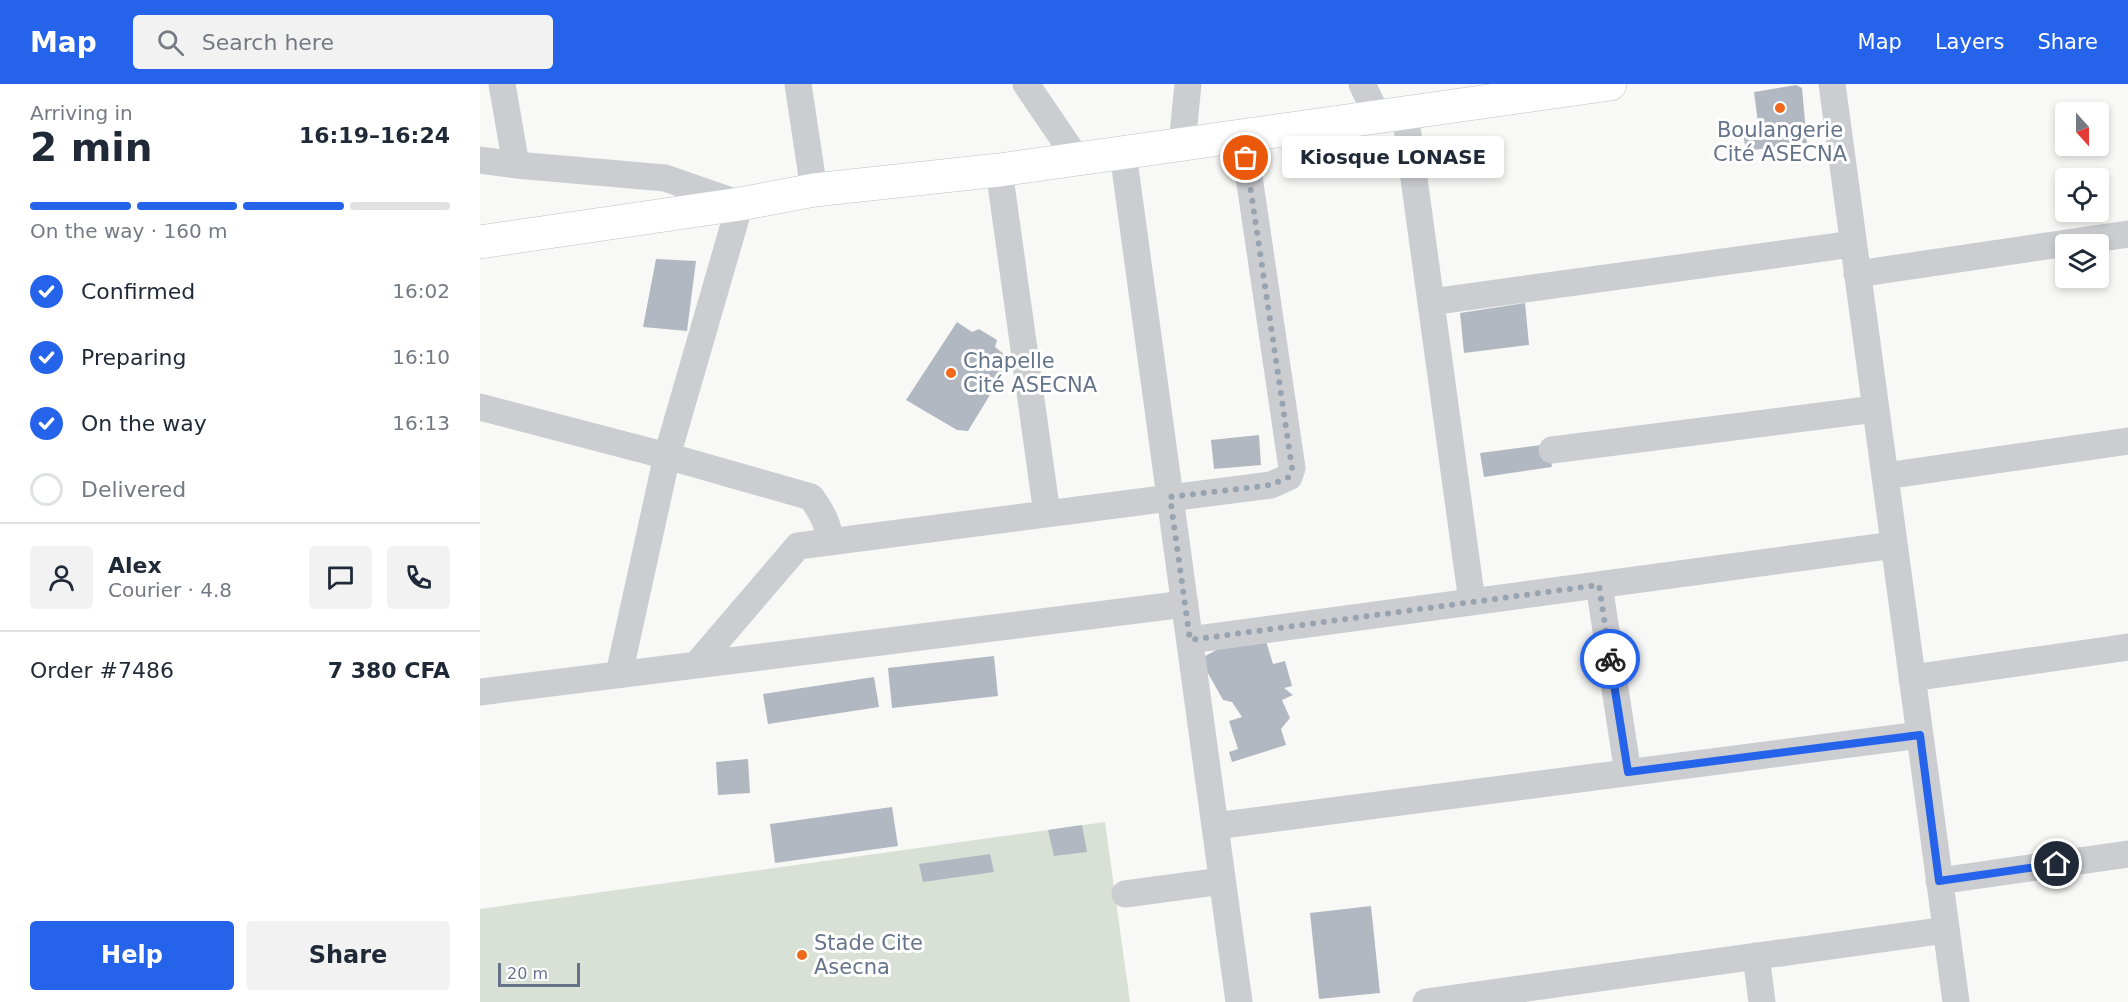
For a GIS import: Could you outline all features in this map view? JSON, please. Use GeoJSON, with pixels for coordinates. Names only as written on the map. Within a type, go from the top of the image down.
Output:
{"type":"FeatureCollection","features":[{"type":"Feature","properties":{"kind":"street"},"geometry":{"type":"LineString","coordinates":[[502,84],[516,165]]}},
{"type":"Feature","properties":{"kind":"street"},"geometry":{"type":"LineString","coordinates":[[798,84],[814,190]]}},
{"type":"Feature","properties":{"kind":"street"},"geometry":{"type":"LineString","coordinates":[[1026,84],[1077,159]]}},
{"type":"Feature","properties":{"kind":"street"},"geometry":{"type":"LineString","coordinates":[[1182,144],[1188,84]]}},
{"type":"Feature","properties":{"kind":"street"},"geometry":{"type":"LineString","coordinates":[[1362,84],[1391,115],[1431,302],[1472,602]]}},
{"type":"Feature","properties":{"kind":"street"},"geometry":{"type":"LineString","coordinates":[[480,242],[740,204],[814,190],[999,170],[1610,84]]}},
{"type":"Feature","properties":{"kind":"street"},"geometry":{"type":"LineString","coordinates":[[1832,84],[1956,1002]]}},
{"type":"Feature","properties":{"kind":"street"},"geometry":{"type":"LineString","coordinates":[[697,664],[798,546],[1271,485],[1289,477],[1292,468],[1243,136]]}},
{"type":"Feature","properties":{"kind":"street"},"geometry":{"type":"LineString","coordinates":[[1123,153],[1239,1002]]}},
{"type":"Feature","properties":{"kind":"street"},"geometry":{"type":"LineString","coordinates":[[480,160],[665,178],[740,204]]}},
{"type":"Feature","properties":{"kind":"street"},"geometry":{"type":"LineString","coordinates":[[999,170],[1047,514]]}},
{"type":"Feature","properties":{"kind":"street"},"geometry":{"type":"LineString","coordinates":[[620,674],[667,456],[740,204]]}},
{"type":"Feature","properties":{"kind":"street"},"geometry":{"type":"LineString","coordinates":[[1857,274],[2128,234]]}},
{"type":"Feature","properties":{"kind":"street"},"geometry":{"type":"LineString","coordinates":[[1431,302],[1853,244]]}},
{"type":"Feature","properties":{"kind":"street"},"geometry":{"type":"LineString","coordinates":[[480,407],[811,497],[823,513],[829,527],[831,542]]}},
{"type":"Feature","properties":{"kind":"street"},"geometry":{"type":"LineString","coordinates":[[1552,450],[1875,409]]}},
{"type":"Feature","properties":{"kind":"street"},"geometry":{"type":"LineString","coordinates":[[1885,476],[2128,441]]}},
{"type":"Feature","properties":{"kind":"street"},"geometry":{"type":"LineString","coordinates":[[1190,640],[1894,545]]}},
{"type":"Feature","properties":{"kind":"street"},"geometry":{"type":"LineString","coordinates":[[1599,585],[1628,772]]}},
{"type":"Feature","properties":{"kind":"street"},"geometry":{"type":"LineString","coordinates":[[480,692],[1185,604]]}},
{"type":"Feature","properties":{"kind":"street"},"geometry":{"type":"LineString","coordinates":[[1912,678],[2128,647]]}},
{"type":"Feature","properties":{"kind":"street"},"geometry":{"type":"LineString","coordinates":[[1215,826],[1920,735]]}},
{"type":"Feature","properties":{"kind":"street"},"geometry":{"type":"LineString","coordinates":[[1939,881],[2128,854]]}},
{"type":"Feature","properties":{"kind":"street"},"geometry":{"type":"LineString","coordinates":[[1125,894],[1222,880]]}},
{"type":"Feature","properties":{"kind":"street"},"geometry":{"type":"LineString","coordinates":[[1426,1002],[1946,930]]}},
{"type":"Feature","properties":{"kind":"street"},"geometry":{"type":"LineString","coordinates":[[1756,956],[1762,1002]]}},
{"type":"Feature","properties":{"kind":"shaded area","name":"Stade Cite Asecna"},"geometry":{"type":"Polygon","coordinates":[[[1105,822],[1130,1002],[480,1002],[480,909],[1105,822]]]}},
{"type":"Feature","properties":{"kind":"building","name":"Boulangerie Cité ASECNA"},"geometry":{"type":"Polygon","coordinates":[[[1796,85],[1802,88],[1807,143],[1746,151],[1743,133],[1749,132],[1747,127],[1758,123],[1754,92],[1796,85]]]}},
{"type":"Feature","properties":{"kind":"building"},"geometry":{"type":"Polygon","coordinates":[[[656,259],[696,261],[687,331],[643,327],[656,259]]]}},
{"type":"Feature","properties":{"kind":"building"},"geometry":{"type":"Polygon","coordinates":[[[1525,303],[1529,345],[1464,353],[1460,313],[1525,303]]]}},
{"type":"Feature","properties":{"kind":"building"},"geometry":{"type":"Polygon","coordinates":[[[957,322],[972,332],[979,329],[997,340],[995,347],[1010,359],[968,431],[957,430],[906,400],[957,322]]]}},
{"type":"Feature","properties":{"kind":"building"},"geometry":{"type":"Polygon","coordinates":[[[1259,435],[1261,465],[1214,469],[1211,440],[1259,435]]]}},
{"type":"Feature","properties":{"kind":"building"},"geometry":{"type":"Polygon","coordinates":[[[1548,444],[1552,467],[1484,477],[1480,453],[1548,444]]]}},
{"type":"Feature","properties":{"kind":"building"},"geometry":{"type":"Polygon","coordinates":[[[1263,631],[1273,664],[1285,661],[1292,686],[1284,688],[1293,695],[1282,700],[1290,718],[1281,729],[1286,745],[1232,762],[1229,752],[1238,749],[1229,721],[1242,717],[1232,702],[1223,700],[1200,659],[1236,639],[1263,631]]]}},
{"type":"Feature","properties":{"kind":"building"},"geometry":{"type":"Polygon","coordinates":[[[994,656],[998,696],[892,708],[888,668],[994,656]]]}},
{"type":"Feature","properties":{"kind":"building"},"geometry":{"type":"Polygon","coordinates":[[[874,677],[879,707],[768,724],[763,694],[874,677]]]}},
{"type":"Feature","properties":{"kind":"building"},"geometry":{"type":"Polygon","coordinates":[[[748,759],[750,793],[718,795],[716,762],[748,759]]]}},
{"type":"Feature","properties":{"kind":"building"},"geometry":{"type":"Polygon","coordinates":[[[892,807],[898,846],[775,863],[770,824],[892,807]]]}},
{"type":"Feature","properties":{"kind":"building"},"geometry":{"type":"Polygon","coordinates":[[[1082,825],[1087,852],[1054,856],[1048,830],[1082,825]]]}},
{"type":"Feature","properties":{"kind":"building"},"geometry":{"type":"Polygon","coordinates":[[[990,854],[994,872],[923,882],[919,864],[990,854]]]}},
{"type":"Feature","properties":{"kind":"building"},"geometry":{"type":"Polygon","coordinates":[[[1371,906],[1380,993],[1319,999],[1310,913],[1371,906]]]}},
{"type":"Feature","properties":{"kind":"way so far"},"geometry":{"type":"LineString","coordinates":[[1246,158],[1292,468],[1289,477],[1271,485],[1170,497],[1190,640],[1599,585],[1610,659]]}},
{"type":"Feature","properties":{"kind":"place","name":"Boulangerie Cité ASECNA"},"geometry":{"type":"Point","coordinates":[1780,108]}},
{"type":"Feature","properties":{"kind":"place","name":"Kiosque LONASE"},"geometry":{"type":"Point","coordinates":[1246,158]}},
{"type":"Feature","properties":{"kind":"place","name":"Chapelle Cité ASECNA"},"geometry":{"type":"Point","coordinates":[951,373]}},
{"type":"Feature","properties":{"kind":"place","name":"Stade Cite Asecna"},"geometry":{"type":"Point","coordinates":[802,955]}},
{"type":"Feature","properties":{"kind":"route"},"geometry":{"type":"LineString","coordinates":[[1610,659],[1628,772],[1920,735],[1939,881],[2057,864]]}}]}
